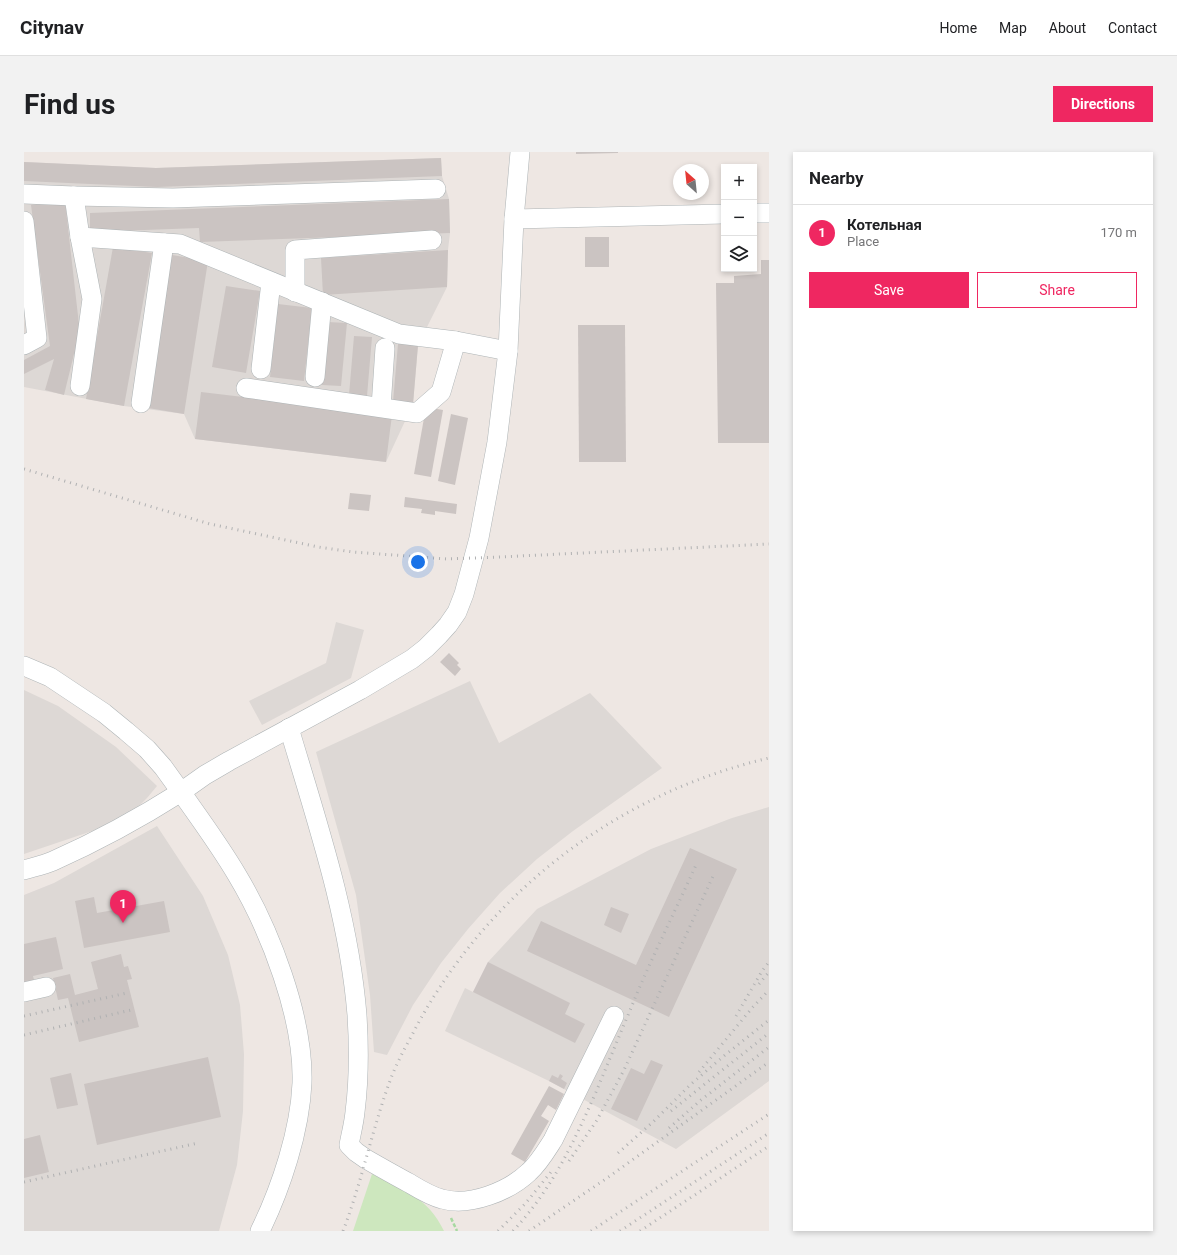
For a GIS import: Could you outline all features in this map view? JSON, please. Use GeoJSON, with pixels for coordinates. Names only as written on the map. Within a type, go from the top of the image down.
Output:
{"type":"FeatureCollection","features":[{"type":"Feature","properties":{"kind":"lane"},"geometry":{"type":"LineString","coordinates":[[24,870],[52,861],[137,819],[204,776],[360,690],[412,659],[426,648],[448,625],[457,612],[464,594],[480,538],[497,442],[508,351],[514,219],[520,152]]}},
{"type":"Feature","properties":{"kind":"lane"},"geometry":{"type":"LineString","coordinates":[[24,194],[173,198],[436,189]]}},
{"type":"Feature","properties":{"kind":"lane"},"geometry":{"type":"LineString","coordinates":[[74,196],[92,299],[80,386]]}},
{"type":"Feature","properties":{"kind":"lane"},"geometry":{"type":"LineString","coordinates":[[757,213],[769,213]]}},
{"type":"Feature","properties":{"kind":"lane"},"geometry":{"type":"LineString","coordinates":[[514,219],[721,214]]}},
{"type":"Feature","properties":{"kind":"lane"},"geometry":{"type":"LineString","coordinates":[[24,221],[37,338],[24,345]]}},
{"type":"Feature","properties":{"kind":"lane"},"geometry":{"type":"LineString","coordinates":[[80,237],[180,244],[399,334],[456,341],[508,351]]}},
{"type":"Feature","properties":{"kind":"lane"},"geometry":{"type":"LineString","coordinates":[[295,292],[295,250],[432,240]]}},
{"type":"Feature","properties":{"kind":"lane"},"geometry":{"type":"LineString","coordinates":[[141,403],[164,243]]}},
{"type":"Feature","properties":{"kind":"lane"},"geometry":{"type":"LineString","coordinates":[[261,368],[271,282]]}},
{"type":"Feature","properties":{"kind":"lane"},"geometry":{"type":"LineString","coordinates":[[315,377],[322,302]]}},
{"type":"Feature","properties":{"kind":"lane"},"geometry":{"type":"LineString","coordinates":[[246,388],[417,413],[441,392],[456,341]]}},
{"type":"Feature","properties":{"kind":"lane"},"geometry":{"type":"LineString","coordinates":[[380,407],[385,348]]}},
{"type":"Feature","properties":{"kind":"lane"},"geometry":{"type":"LineString","coordinates":[[24,666],[50,677],[85,700],[115,722],[147,749],[163,767],[237,875],[256,910],[273,950],[286,987],[296,1024],[301,1055],[302,1083],[299,1115],[290,1154],[260,1231]]}},
{"type":"Feature","properties":{"kind":"lane"},"geometry":{"type":"LineString","coordinates":[[289,728],[333,878],[343,919],[349,954],[357,1014],[358,1044],[355,1113],[349,1145],[356,1152],[429,1194],[443,1200],[472,1200],[500,1191],[515,1183],[529,1172],[541,1159],[553,1140],[614,1016]]}},
{"type":"Feature","properties":{"kind":"lane"},"geometry":{"type":"LineString","coordinates":[[24,992],[46,988]]}},
{"type":"Feature","properties":{"kind":"shaded area"},"geometry":{"type":"Polygon","coordinates":[[[441,158],[442,176],[449,199],[450,233],[447,287],[418,345],[413,404],[386,462],[195,439],[184,414],[124,406],[24,387],[24,162],[156,168],[441,158]]]}},
{"type":"Feature","properties":{"kind":"shaded area"},"geometry":{"type":"Polygon","coordinates":[[[336,622],[364,630],[351,678],[262,725],[249,701],[326,663],[336,622]]]}},
{"type":"Feature","properties":{"kind":"shaded area"},"geometry":{"type":"Polygon","coordinates":[[[470,681],[499,743],[590,693],[662,768],[573,831],[537,859],[500,893],[468,929],[441,963],[413,1005],[387,1055],[374,1052],[370,995],[356,895],[316,752],[470,681]]]}},
{"type":"Feature","properties":{"kind":"shaded area"},"geometry":{"type":"Polygon","coordinates":[[[24,690],[58,706],[116,747],[157,786],[137,808],[110,825],[24,854],[24,690]]]}},
{"type":"Feature","properties":{"kind":"shaded area"},"geometry":{"type":"Polygon","coordinates":[[[769,807],[769,1081],[676,1149],[549,1081],[445,1031],[465,988],[473,992],[488,962],[537,909],[651,849],[732,818],[769,807]]]}},
{"type":"Feature","properties":{"kind":"shaded area"},"geometry":{"type":"Polygon","coordinates":[[[157,826],[203,896],[228,955],[240,1005],[244,1054],[243,1111],[237,1165],[219,1231],[24,1231],[24,895],[54,883],[157,826]]]}},
{"type":"Feature","properties":{"kind":"green space"},"geometry":{"type":"Polygon","coordinates":[[[372,1174],[404,1190],[422,1202],[438,1219],[444,1231],[353,1231],[372,1174]]]}},
{"type":"Feature","properties":{"kind":"building"},"geometry":{"type":"Polygon","coordinates":[[[576,152],[618,152],[618,153],[576,154],[576,152]]]}},
{"type":"Feature","properties":{"kind":"building"},"geometry":{"type":"Polygon","coordinates":[[[441,158],[442,176],[157,187],[24,181],[24,162],[156,168],[441,158]]]}},
{"type":"Feature","properties":{"kind":"building"},"geometry":{"type":"Polygon","coordinates":[[[449,199],[450,233],[200,242],[199,228],[90,232],[90,213],[449,199]]]}},
{"type":"Feature","properties":{"kind":"building"},"geometry":{"type":"Polygon","coordinates":[[[65,201],[82,351],[74,354],[64,395],[45,390],[54,359],[24,374],[24,360],[50,346],[31,205],[65,201]]]}},
{"type":"Feature","properties":{"kind":"building"},"geometry":{"type":"Polygon","coordinates":[[[585,237],[609,237],[609,267],[585,267],[585,237]]]}},
{"type":"Feature","properties":{"kind":"building"},"geometry":{"type":"Polygon","coordinates":[[[113,247],[152,253],[124,406],[86,399],[113,247]]]}},
{"type":"Feature","properties":{"kind":"building"},"geometry":{"type":"Polygon","coordinates":[[[448,250],[447,287],[323,295],[321,258],[448,250]]]}},
{"type":"Feature","properties":{"kind":"building"},"geometry":{"type":"Polygon","coordinates":[[[172,255],[208,261],[184,414],[148,408],[172,255]]]}},
{"type":"Feature","properties":{"kind":"building"},"geometry":{"type":"Polygon","coordinates":[[[761,260],[769,260],[769,443],[718,443],[716,283],[734,283],[734,276],[761,274],[761,260]]]}},
{"type":"Feature","properties":{"kind":"building"},"geometry":{"type":"Polygon","coordinates":[[[226,286],[260,291],[246,373],[212,367],[226,286]]]}},
{"type":"Feature","properties":{"kind":"building"},"geometry":{"type":"Polygon","coordinates":[[[278,304],[312,308],[304,381],[270,377],[278,304]]]}},
{"type":"Feature","properties":{"kind":"building"},"geometry":{"type":"Polygon","coordinates":[[[327,322],[347,323],[341,386],[322,385],[327,322]]]}},
{"type":"Feature","properties":{"kind":"building"},"geometry":{"type":"Polygon","coordinates":[[[578,325],[625,325],[626,462],[579,462],[578,325]]]}},
{"type":"Feature","properties":{"kind":"building"},"geometry":{"type":"Polygon","coordinates":[[[354,336],[372,337],[367,396],[349,395],[354,336]]]}},
{"type":"Feature","properties":{"kind":"building"},"geometry":{"type":"Polygon","coordinates":[[[398,344],[418,345],[413,404],[393,402],[398,344]]]}},
{"type":"Feature","properties":{"kind":"building"},"geometry":{"type":"Polygon","coordinates":[[[201,392],[392,415],[386,462],[195,439],[201,392]]]}},
{"type":"Feature","properties":{"kind":"building"},"geometry":{"type":"Polygon","coordinates":[[[426,407],[443,410],[431,477],[414,474],[426,407]]]}},
{"type":"Feature","properties":{"kind":"building"},"geometry":{"type":"Polygon","coordinates":[[[451,414],[468,418],[455,485],[438,481],[451,414]]]}},
{"type":"Feature","properties":{"kind":"building"},"geometry":{"type":"Polygon","coordinates":[[[350,493],[371,495],[369,511],[348,509],[350,493]]]}},
{"type":"Feature","properties":{"kind":"building"},"geometry":{"type":"Polygon","coordinates":[[[405,497],[457,504],[456,514],[435,511],[435,515],[421,513],[422,509],[404,507],[405,497]]]}},
{"type":"Feature","properties":{"kind":"building"},"geometry":{"type":"Polygon","coordinates":[[[449,653],[459,663],[457,665],[461,669],[455,676],[440,662],[449,653]]]}},
{"type":"Feature","properties":{"kind":"building"},"geometry":{"type":"Polygon","coordinates":[[[690,848],[737,869],[669,1017],[527,951],[541,921],[636,965],[690,848]]]}},
{"type":"Feature","properties":{"kind":"building"},"geometry":{"type":"Polygon","coordinates":[[[94,897],[97,913],[164,901],[170,932],[84,948],[75,901],[94,897]]]}},
{"type":"Feature","properties":{"kind":"building"},"geometry":{"type":"Polygon","coordinates":[[[611,907],[629,914],[621,933],[604,925],[611,907]]]}},
{"type":"Feature","properties":{"kind":"building"},"geometry":{"type":"Polygon","coordinates":[[[56,937],[63,969],[33,976],[34,980],[24,982],[24,944],[56,937]]]}},
{"type":"Feature","properties":{"kind":"building"},"geometry":{"type":"Polygon","coordinates":[[[121,954],[124,967],[128,966],[132,979],[127,980],[139,1027],[79,1042],[68,998],[58,1000],[53,978],[70,974],[75,995],[98,989],[91,962],[121,954]]]}},
{"type":"Feature","properties":{"kind":"building"},"geometry":{"type":"Polygon","coordinates":[[[488,962],[570,1003],[565,1014],[585,1024],[575,1043],[473,992],[488,962]]]}},
{"type":"Feature","properties":{"kind":"building"},"geometry":{"type":"Polygon","coordinates":[[[208,1057],[221,1117],[97,1145],[84,1084],[208,1057]]]}},
{"type":"Feature","properties":{"kind":"building"},"geometry":{"type":"Polygon","coordinates":[[[651,1060],[663,1065],[637,1121],[611,1109],[631,1068],[644,1074],[651,1060]]]}},
{"type":"Feature","properties":{"kind":"building"},"geometry":{"type":"Polygon","coordinates":[[[71,1073],[78,1105],[57,1109],[50,1078],[71,1073]]]}},
{"type":"Feature","properties":{"kind":"building"},"geometry":{"type":"Polygon","coordinates":[[[560,1074],[563,1076],[561,1079],[567,1083],[564,1089],[549,1081],[552,1075],[558,1078],[560,1074]]]}},
{"type":"Feature","properties":{"kind":"building"},"geometry":{"type":"Polygon","coordinates":[[[549,1086],[564,1094],[556,1110],[548,1105],[541,1116],[549,1121],[525,1162],[511,1154],[549,1086]]]}},
{"type":"Feature","properties":{"kind":"building"},"geometry":{"type":"Polygon","coordinates":[[[40,1135],[49,1172],[24,1178],[24,1139],[40,1135]]]}},
{"type":"Feature","properties":{"kind":"railway"},"geometry":{"type":"LineString","coordinates":[[24,469],[210,524],[318,547],[353,552],[447,559],[769,544]]}},
{"type":"Feature","properties":{"kind":"railway"},"geometry":{"type":"LineString","coordinates":[[343,1231],[386,1092],[395,1068],[413,1033],[443,982],[478,936],[517,894],[561,856],[608,824],[659,796],[713,774],[769,758]]}},
{"type":"Feature","properties":{"kind":"railway"},"geometry":{"type":"LineString","coordinates":[[513,1231],[539,1199],[570,1148],[596,1092],[645,975],[696,865]]}},
{"type":"Feature","properties":{"kind":"railway"},"geometry":{"type":"LineString","coordinates":[[569,1161],[597,1120],[624,1070],[714,874]]}},
{"type":"Feature","properties":{"kind":"railway"},"geometry":{"type":"LineString","coordinates":[[736,1016],[762,971],[769,962]]}},
{"type":"Feature","properties":{"kind":"railway"},"geometry":{"type":"LineString","coordinates":[[759,984],[769,972]]}},
{"type":"Feature","properties":{"kind":"railway"},"geometry":{"type":"LineString","coordinates":[[699,1072],[752,1008],[769,990]]}},
{"type":"Feature","properties":{"kind":"railway"},"geometry":{"type":"LineString","coordinates":[[24,1016],[127,993]]}},
{"type":"Feature","properties":{"kind":"railway"},"geometry":{"type":"LineString","coordinates":[[24,1035],[131,1010]]}},
{"type":"Feature","properties":{"kind":"railway"},"geometry":{"type":"LineString","coordinates":[[618,1153],[653,1122],[690,1085],[769,1020]]}},
{"type":"Feature","properties":{"kind":"railway"},"geometry":{"type":"LineString","coordinates":[[671,1111],[769,1033]]}},
{"type":"Feature","properties":{"kind":"railway"},"geometry":{"type":"LineString","coordinates":[[669,1128],[701,1100],[769,1047]]}},
{"type":"Feature","properties":{"kind":"railway"},"geometry":{"type":"LineString","coordinates":[[529,1231],[610,1176],[769,1062]]}},
{"type":"Feature","properties":{"kind":"railway"},"geometry":{"type":"LineString","coordinates":[[591,1231],[769,1114]]}},
{"type":"Feature","properties":{"kind":"railway"},"geometry":{"type":"LineString","coordinates":[[620,1231],[769,1133]]}},
{"type":"Feature","properties":{"kind":"railway"},"geometry":{"type":"LineString","coordinates":[[24,1182],[198,1143]]}},
{"type":"Feature","properties":{"kind":"railway"},"geometry":{"type":"LineString","coordinates":[[640,1231],[769,1146]]}},
{"type":"Feature","properties":{"kind":"railway"},"geometry":{"type":"LineString","coordinates":[[498,1231],[525,1204],[551,1172]]}},
{"type":"Feature","properties":{"kind":"place","name":"Котельная"},"geometry":{"type":"Point","coordinates":[123,923]}}]}
